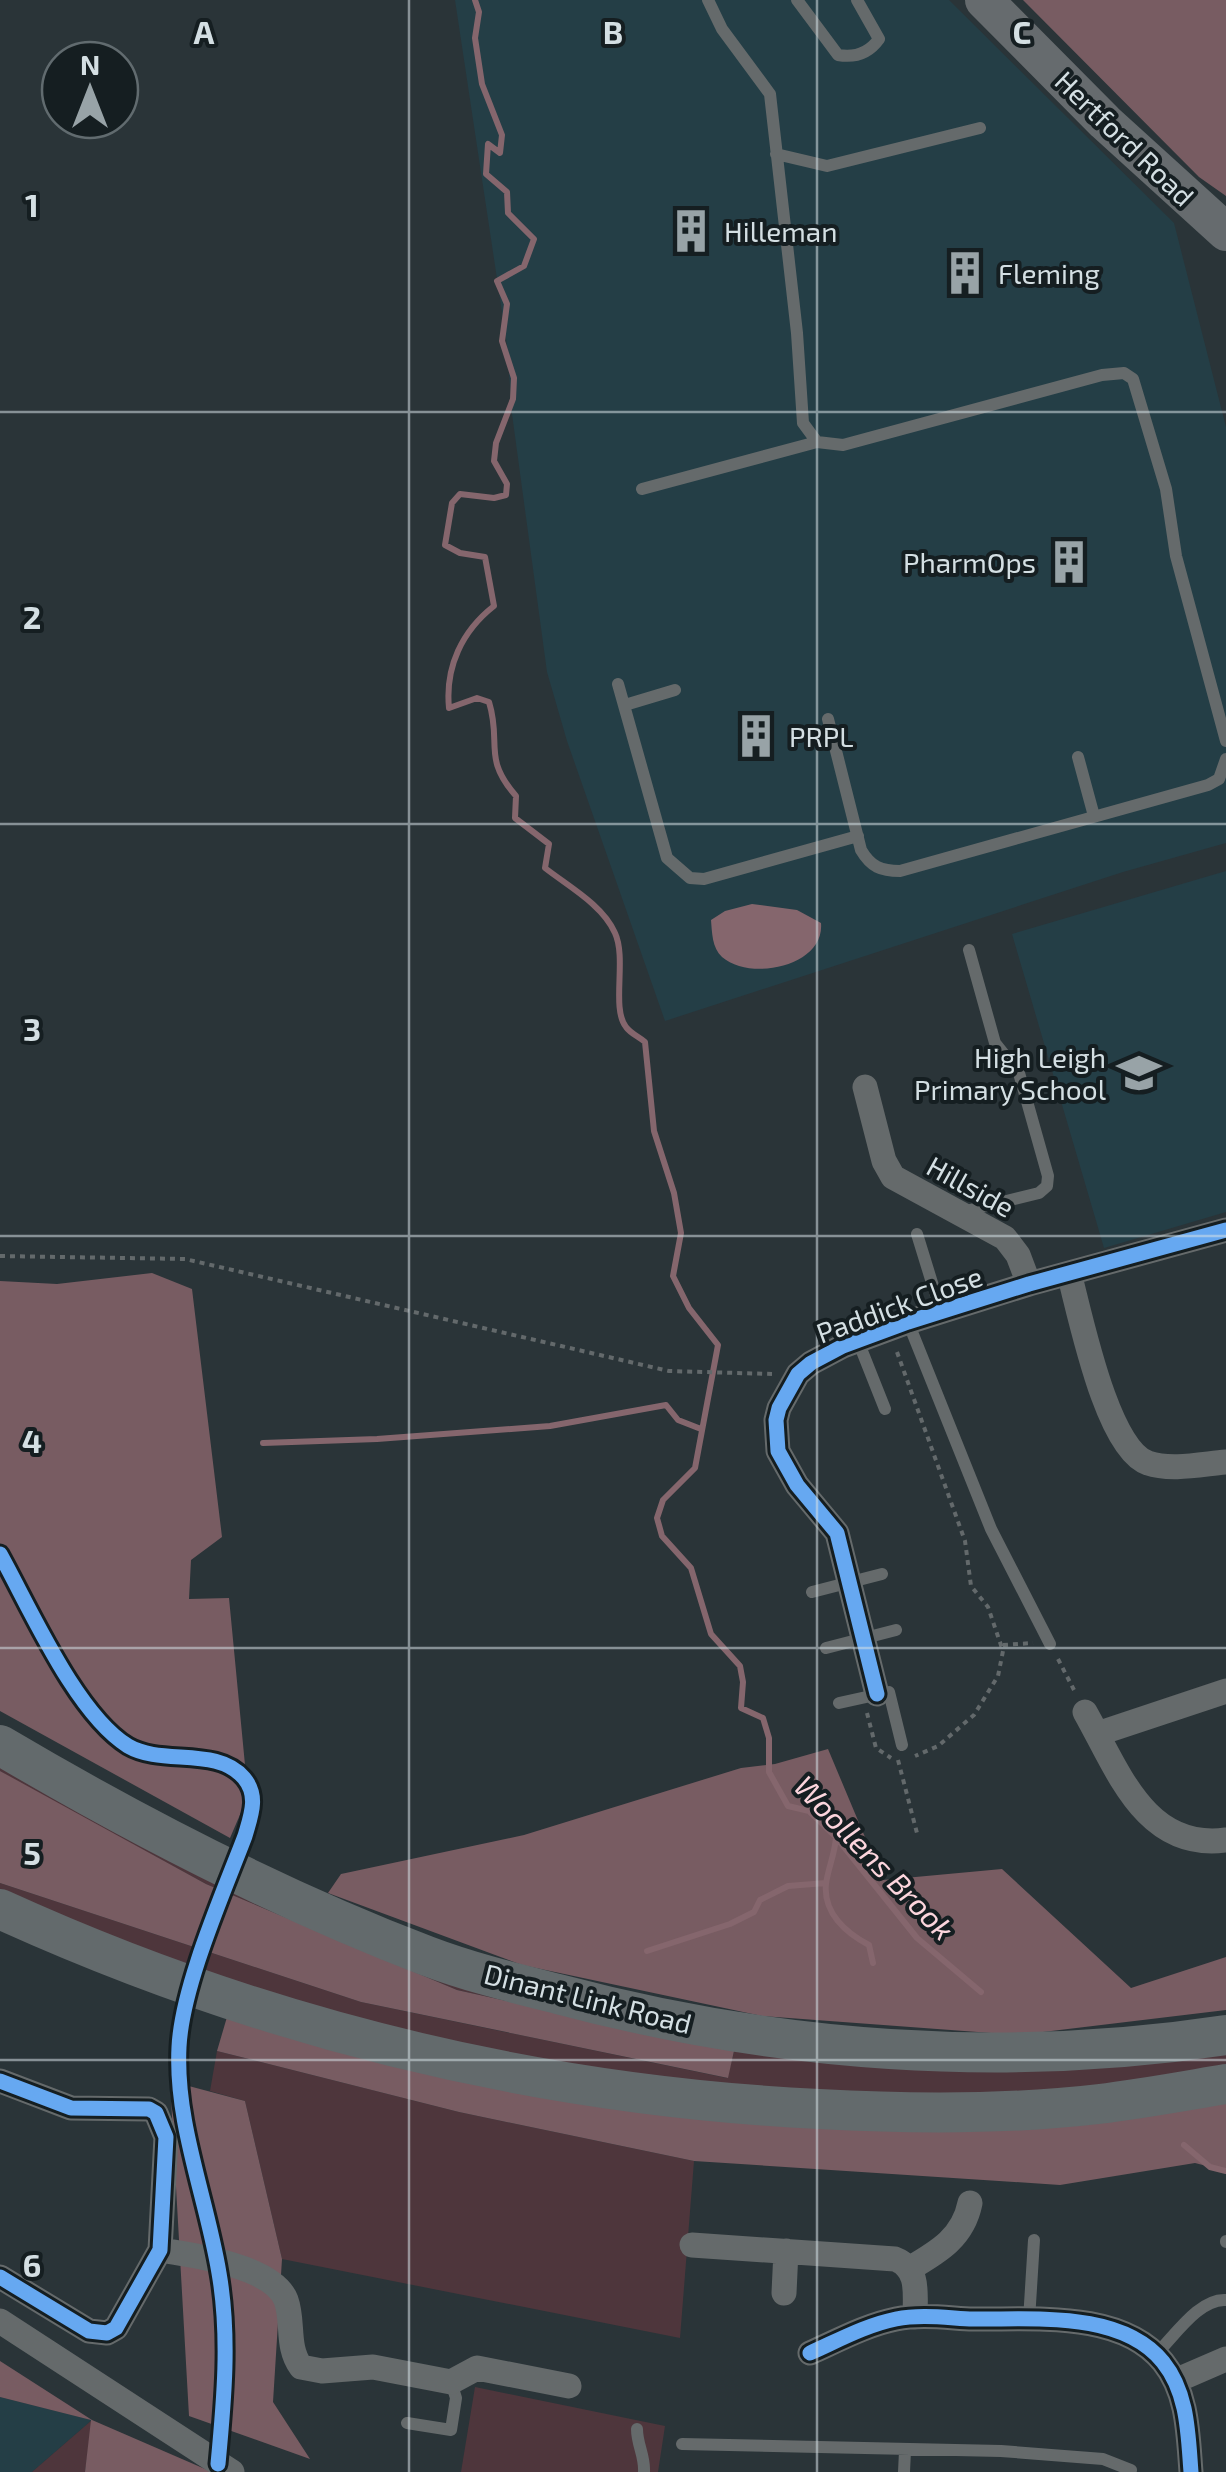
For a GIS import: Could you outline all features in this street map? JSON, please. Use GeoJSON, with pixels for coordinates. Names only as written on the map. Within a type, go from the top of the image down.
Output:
{"type":"FeatureCollection","features":[{"type":"Feature","properties":{"kind":"main road","name":"Hertford Road"},"geometry":{"type":"LineString","coordinates":[[984,0],[1118,134],[1226,232]]}},
{"type":"Feature","properties":{"kind":"main road","name":"Dinant Link Road"},"geometry":{"type":"LineString","coordinates":[[0,1745],[169,1841],[340,1920],[431,1958],[590,2002],[744,2034],[889,2049],[1064,2051],[1226,2035]]}},
{"type":"Feature","properties":{"kind":"main road"},"geometry":{"type":"LineString","coordinates":[[0,1910],[124,1962],[306,2024],[469,2066],[571,2084],[741,2106],[938,2113],[1097,2104],[1226,2084]]}},
{"type":"Feature","properties":{"kind":"street","name":"Hillside"},"geometry":{"type":"LineString","coordinates":[[865,1087],[887,1169],[902,1182],[994,1230],[1011,1244],[1029,1284]]}},
{"type":"Feature","properties":{"kind":"street","name":"Paddick Close"},"geometry":{"type":"LineString","coordinates":[[871,1696],[864,1638],[837,1534],[786,1469],[778,1451],[776,1420],[784,1394],[798,1374],[811,1362],[898,1325],[1226,1230]]}},
{"type":"Feature","properties":{"kind":"street"},"geometry":{"type":"LineString","coordinates":[[1068,1273],[1108,1410],[1132,1454],[1160,1466],[1226,1462]]}},
{"type":"Feature","properties":{"kind":"street"},"geometry":{"type":"LineString","coordinates":[[1226,1691],[1091,1723],[1128,1790],[1155,1822],[1188,1839],[1226,1840]]}},
{"type":"Feature","properties":{"kind":"street"},"geometry":{"type":"LineString","coordinates":[[0,2081],[71,2108],[138,2106],[156,2113],[166,2137],[160,2250],[116,2328],[107,2333],[89,2330],[0,2277]]}},
{"type":"Feature","properties":{"kind":"street"},"geometry":{"type":"LineString","coordinates":[[910,2269],[957,2235],[970,2203]]}},
{"type":"Feature","properties":{"kind":"street"},"geometry":{"type":"LineString","coordinates":[[692,2245],[886,2257],[904,2262],[914,2283],[914,2317]]}},
{"type":"Feature","properties":{"kind":"street"},"geometry":{"type":"LineString","coordinates":[[160,2250],[201,2256],[270,2279],[286,2299],[294,2356],[301,2367],[322,2371],[373,2367],[450,2382],[477,2368],[569,2386]]}},
{"type":"Feature","properties":{"kind":"street"},"geometry":{"type":"LineString","coordinates":[[784,2293],[786,2251]]}},
{"type":"Feature","properties":{"kind":"street"},"geometry":{"type":"LineString","coordinates":[[810,2352],[882,2322],[914,2317],[1029,2320],[1103,2327],[1156,2354],[1174,2380],[1186,2417],[1191,2472]]}},
{"type":"Feature","properties":{"kind":"street"},"geometry":{"type":"LineString","coordinates":[[0,2321],[232,2472]]}},
{"type":"Feature","properties":{"kind":"street"},"geometry":{"type":"LineString","coordinates":[[1174,2380],[1226,2359]]}},
{"type":"Feature","properties":{"kind":"lane"},"geometry":{"type":"LineString","coordinates":[[708,0],[722,29],[770,94],[797,333],[800,404],[803,424],[816,442]]}},
{"type":"Feature","properties":{"kind":"lane"},"geometry":{"type":"LineString","coordinates":[[797,0],[838,56],[850,57],[872,48],[879,39],[856,0]]}},
{"type":"Feature","properties":{"kind":"lane"},"geometry":{"type":"LineString","coordinates":[[776,154],[827,166],[980,128]]}},
{"type":"Feature","properties":{"kind":"lane"},"geometry":{"type":"LineString","coordinates":[[642,489],[816,442],[843,445],[1102,375],[1124,373],[1133,379],[1166,489],[1176,556],[1226,741]]}},
{"type":"Feature","properties":{"kind":"lane"},"geometry":{"type":"LineString","coordinates":[[618,684],[663,848],[673,866],[690,878],[704,879],[858,836]]}},
{"type":"Feature","properties":{"kind":"lane"},"geometry":{"type":"LineString","coordinates":[[625,705],[675,690]]}},
{"type":"Feature","properties":{"kind":"lane"},"geometry":{"type":"LineString","coordinates":[[828,719],[861,850],[875,867],[900,871],[1208,785],[1219,779],[1226,759]]}},
{"type":"Feature","properties":{"kind":"lane"},"geometry":{"type":"LineString","coordinates":[[1078,757],[1094,816]]}},
{"type":"Feature","properties":{"kind":"lane"},"geometry":{"type":"LineString","coordinates":[[960,1212],[1039,1193],[1047,1186],[1048,1176],[1019,1073],[996,1043],[969,950]]}},
{"type":"Feature","properties":{"kind":"lane"},"geometry":{"type":"LineString","coordinates":[[917,1234],[941,1312]]}},
{"type":"Feature","properties":{"kind":"lane"},"geometry":{"type":"LineString","coordinates":[[898,1325],[991,1529],[1048,1641]]}},
{"type":"Feature","properties":{"kind":"lane"},"geometry":{"type":"LineString","coordinates":[[858,1341],[885,1409]]}},
{"type":"Feature","properties":{"kind":"lane"},"geometry":{"type":"LineString","coordinates":[[812,1592],[882,1574]]}},
{"type":"Feature","properties":{"kind":"lane"},"geometry":{"type":"LineString","coordinates":[[826,1648],[896,1630]]}},
{"type":"Feature","properties":{"kind":"lane"},"geometry":{"type":"LineString","coordinates":[[839,1703],[889,1692],[902,1745]]}},
{"type":"Feature","properties":{"kind":"lane"},"geometry":{"type":"LineString","coordinates":[[1029,2320],[1034,2240]]}},
{"type":"Feature","properties":{"kind":"lane"},"geometry":{"type":"LineString","coordinates":[[1156,2354],[1204,2306],[1226,2300]]}},
{"type":"Feature","properties":{"kind":"lane"},"geometry":{"type":"LineString","coordinates":[[407,2423],[451,2430],[456,2398],[450,2382]]}},
{"type":"Feature","properties":{"kind":"lane"},"geometry":{"type":"LineString","coordinates":[[637,2429],[644,2472]]}},
{"type":"Feature","properties":{"kind":"lane"},"geometry":{"type":"LineString","coordinates":[[682,2444],[972,2450],[1088,2457],[1131,2470]]}},
{"type":"Feature","properties":{"kind":"lane"},"geometry":{"type":"LineString","coordinates":[[904,2472],[905,2451]]}},
{"type":"Feature","properties":{"kind":"path"},"geometry":{"type":"LineString","coordinates":[[0,1256],[185,1259],[669,1370],[745,1375]]}},
{"type":"Feature","properties":{"kind":"path"},"geometry":{"type":"LineString","coordinates":[[871,1696],[876,1748],[886,1756],[898,1760],[938,1746],[974,1716],[998,1676],[1003,1645],[988,1607],[971,1586],[967,1548],[898,1325]]}},
{"type":"Feature","properties":{"kind":"path"},"geometry":{"type":"LineString","coordinates":[[1003,1645],[1048,1641],[1091,1723]]}},
{"type":"Feature","properties":{"kind":"path"},"geometry":{"type":"LineString","coordinates":[[898,1760],[918,1837]]}},
{"type":"Feature","properties":{"kind":"shaded area"},"geometry":{"type":"Polygon","coordinates":[[[455,0],[949,0],[1174,223],[1226,427],[1226,843],[1123,872],[665,1021],[567,741],[547,672],[512,414],[507,345],[455,0]]]}},
{"type":"Feature","properties":{"kind":"shaded area"},"geometry":{"type":"Polygon","coordinates":[[[1023,0],[1226,0],[1226,196],[1199,177],[1023,0]]]}},
{"type":"Feature","properties":{"kind":"shaded area","name":"High Leigh Primary School"},"geometry":{"type":"Polygon","coordinates":[[[1226,871],[1226,1212],[1104,1248],[1012,934],[1226,871]]]}},
{"type":"Feature","properties":{"kind":"shaded area"},"geometry":{"type":"Polygon","coordinates":[[[752,904],[797,910],[821,923],[819,938],[811,950],[784,966],[767,969],[735,964],[716,949],[711,920],[725,911],[752,904]]]}},
{"type":"Feature","properties":{"kind":"shaded area"},"geometry":{"type":"Polygon","coordinates":[[[152,1273],[192,1289],[222,1537],[191,1560],[189,1599],[229,1598],[248,1796],[230,1838],[0,1711],[0,1281],[57,1284],[152,1273]]]}},
{"type":"Feature","properties":{"kind":"shaded area"},"geometry":{"type":"Polygon","coordinates":[[[828,1749],[883,1880],[1002,1869],[1131,1988],[1226,1957],[1226,2010],[1018,2035],[762,2016],[522,1965],[328,1893],[341,1874],[524,1835],[741,1768],[775,1764],[828,1749]]]}},
{"type":"Feature","properties":{"kind":"shaded area"},"geometry":{"type":"Polygon","coordinates":[[[0,1760],[663,2033],[1226,2046],[1226,2070],[1069,2094],[791,2096],[506,2059],[217,1982],[0,1893],[0,1883],[361,2002],[727,2078],[734,2052],[457,1990],[206,1884],[18,1782],[0,1771],[0,1760]]]}},
{"type":"Feature","properties":{"kind":"shaded area"},"geometry":{"type":"Polygon","coordinates":[[[0,1771],[206,1884],[457,1990],[734,2051],[728,2078],[361,2002],[0,1883],[0,1771]]]}},
{"type":"Feature","properties":{"kind":"shaded area"},"geometry":{"type":"Polygon","coordinates":[[[227,2017],[602,2103],[1226,2098],[1226,2171],[1195,2163],[1060,2185],[694,2161],[459,2112],[217,2051],[227,2017]]]}},
{"type":"Feature","properties":{"kind":"shaded area"},"geometry":{"type":"Polygon","coordinates":[[[217,2051],[459,2112],[694,2161],[680,2338],[282,2259],[245,2101],[210,2091],[217,2051]]]}},
{"type":"Feature","properties":{"kind":"shaded area"},"geometry":{"type":"Polygon","coordinates":[[[170,2081],[245,2101],[282,2259],[273,2402],[310,2459],[189,2416],[170,2081]]]}},
{"type":"Feature","properties":{"kind":"shaded area"},"geometry":{"type":"Polygon","coordinates":[[[0,2361],[92,2420],[212,2472],[85,2472],[91,2420],[0,2397],[0,2361]]]}},
{"type":"Feature","properties":{"kind":"shaded area"},"geometry":{"type":"Polygon","coordinates":[[[475,2387],[665,2426],[658,2472],[461,2472],[475,2387]]]}},
{"type":"Feature","properties":{"kind":"shaded area"},"geometry":{"type":"Polygon","coordinates":[[[0,2397],[92,2420],[32,2472],[0,2472],[0,2397]]]}},
{"type":"Feature","properties":{"kind":"shaded area"},"geometry":{"type":"Polygon","coordinates":[[[92,2420],[85,2472],[32,2472],[92,2420]]]}},
{"type":"Feature","properties":{"kind":"waterway","name":"Woollens Brook"},"geometry":{"type":"LineString","coordinates":[[475,0],[479,12],[475,38],[482,84],[502,135],[500,153],[488,144],[486,174],[507,192],[508,213],[534,239],[524,266],[497,281],[507,304],[502,341],[514,378],[513,399],[496,443],[494,461],[507,484],[506,495],[494,498],[460,494],[452,503],[445,545],[460,553],[485,557],[494,606],[473,627],[458,651],[450,678],[449,708],[477,698],[489,702],[496,760],[516,796],[515,818],[549,844],[545,868],[584,897],[615,933],[620,956],[622,1019],[645,1042],[654,1131],[674,1193],[681,1233],[673,1276],[689,1308],[718,1345],[695,1468],[663,1500],[657,1518],[662,1536],[691,1568],[711,1634],[740,1666],[741,1708],[763,1718],[769,1738],[769,1772],[788,1806],[809,1811],[836,1837],[917,1938],[981,1992]]}},
{"type":"Feature","properties":{"kind":"waterway"},"geometry":{"type":"LineString","coordinates":[[263,1443],[550,1426],[666,1405],[678,1420],[701,1429]]}},
{"type":"Feature","properties":{"kind":"waterway"},"geometry":{"type":"LineString","coordinates":[[836,1837],[826,1884],[828,1904],[844,1928],[869,1945],[873,1963]]}},
{"type":"Feature","properties":{"kind":"waterway"},"geometry":{"type":"LineString","coordinates":[[647,1951],[730,1924],[754,1912],[760,1900],[788,1886],[826,1883]]}},
{"type":"Feature","properties":{"kind":"waterway","name":"Woollens Brook"},"geometry":{"type":"LineString","coordinates":[[1184,2145],[1210,2167],[1226,2171]]}},
{"type":"Feature","properties":{"kind":"cycle path"},"geometry":{"type":"LineString","coordinates":[[877,1694],[837,1533],[797,1485],[778,1451],[779,1408],[798,1374],[843,1346],[908,1322],[1226,1230]]}},
{"type":"Feature","properties":{"kind":"cycle path"},"geometry":{"type":"LineString","coordinates":[[0,1554],[56,1658],[90,1710],[109,1731],[142,1752],[204,1759],[233,1768],[251,1792],[245,1836],[195,1969],[179,2047],[182,2104],[222,2297],[225,2368],[218,2464]]}},
{"type":"Feature","properties":{"kind":"cycle path"},"geometry":{"type":"LineString","coordinates":[[0,2081],[71,2108],[149,2109],[156,2113],[166,2137],[160,2250],[116,2328],[107,2333],[89,2331],[0,2277]]}},
{"type":"Feature","properties":{"kind":"cycle path"},"geometry":{"type":"LineString","coordinates":[[810,2353],[863,2329],[905,2318],[1048,2319],[1124,2333],[1163,2362],[1178,2387],[1191,2472]]}},
{"type":"Feature","properties":{"kind":"place","name":"Hilleman"},"geometry":{"type":"Point","coordinates":[691,231]}},
{"type":"Feature","properties":{"kind":"place","name":"Fleming"},"geometry":{"type":"Point","coordinates":[965,273]}},
{"type":"Feature","properties":{"kind":"place","name":"PharmOps"},"geometry":{"type":"Point","coordinates":[1069,562]}},
{"type":"Feature","properties":{"kind":"place","name":"PRPL"},"geometry":{"type":"Point","coordinates":[756,736]}},
{"type":"Feature","properties":{"kind":"place","name":"High Leigh Primary School"},"geometry":{"type":"Point","coordinates":[1139,1073]}}]}
